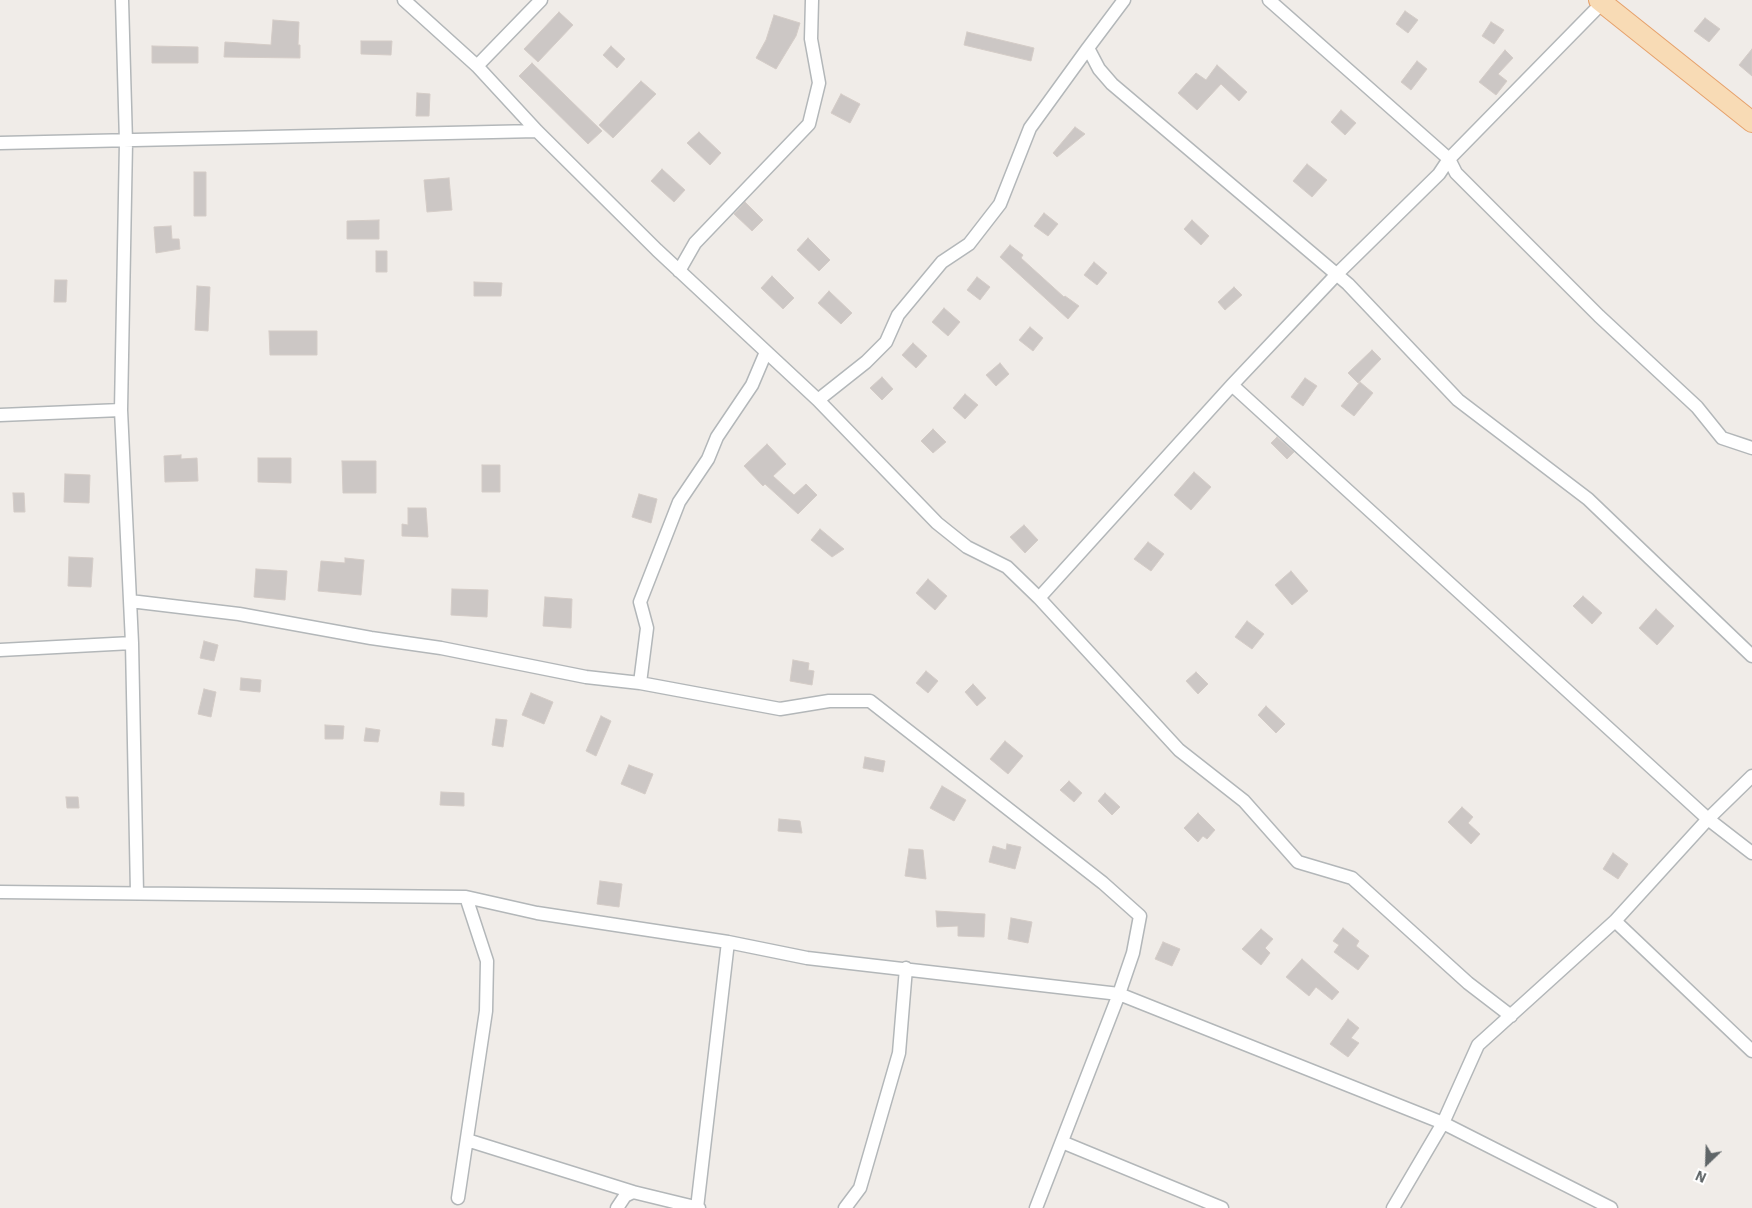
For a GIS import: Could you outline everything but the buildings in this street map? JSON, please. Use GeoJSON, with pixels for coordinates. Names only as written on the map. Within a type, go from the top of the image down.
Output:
{"type":"FeatureCollection","features":[{"type":"Feature","properties":{"kind":"main road"},"geometry":{"type":"LineString","coordinates":[[1602,1],[1752,122]]}},
{"type":"Feature","properties":{"kind":"street"},"geometry":{"type":"LineString","coordinates":[[122,0],[126,142],[121,410],[132,643],[137,892]]}},
{"type":"Feature","properties":{"kind":"street"},"geometry":{"type":"LineString","coordinates":[[404,0],[477,66],[537,131],[679,271],[818,400],[937,523],[967,547],[1007,567],[1039,598],[1179,750],[1244,801],[1298,862],[1352,878],[1468,983],[1511,1016]]}},
{"type":"Feature","properties":{"kind":"street"},"geometry":{"type":"LineString","coordinates":[[477,66],[541,0]]}},
{"type":"Feature","properties":{"kind":"street"},"geometry":{"type":"LineString","coordinates":[[679,271],[695,243],[809,124],[819,83],[811,39],[812,0]]}},
{"type":"Feature","properties":{"kind":"street"},"geometry":{"type":"LineString","coordinates":[[818,400],[866,362],[886,342],[898,315],[942,262],[969,244],[1000,204],[1030,128],[1124,0]]}},
{"type":"Feature","properties":{"kind":"street"},"geometry":{"type":"LineString","coordinates":[[1269,0],[1449,159],[1456,172],[1599,316],[1697,407],[1722,438],[1752,448]]}},
{"type":"Feature","properties":{"kind":"street"},"geometry":{"type":"LineString","coordinates":[[1039,598],[1232,385],[1337,274],[1439,174],[1449,159],[1602,1]]}},
{"type":"Feature","properties":{"kind":"street"},"geometry":{"type":"LineString","coordinates":[[1088,48],[1099,69],[1112,84],[1337,274],[1458,400],[1588,499],[1752,656]]}},
{"type":"Feature","properties":{"kind":"street"},"geometry":{"type":"LineString","coordinates":[[0,143],[126,142],[537,131]]}},
{"type":"Feature","properties":{"kind":"street"},"geometry":{"type":"LineString","coordinates":[[640,683],[647,628],[640,602],[679,502],[708,459],[717,437],[752,386],[766,352]]}},
{"type":"Feature","properties":{"kind":"street"},"geometry":{"type":"LineString","coordinates":[[1232,385],[1708,819],[1752,853]]}},
{"type":"Feature","properties":{"kind":"street"},"geometry":{"type":"LineString","coordinates":[[0,415],[121,410]]}},
{"type":"Feature","properties":{"kind":"street"},"geometry":{"type":"LineString","coordinates":[[130,601],[239,614],[371,638],[441,648],[586,677],[640,683],[780,709],[828,701],[870,701],[1103,884],[1140,916],[1133,953],[1119,994],[1036,1208]]}},
{"type":"Feature","properties":{"kind":"street"},"geometry":{"type":"LineString","coordinates":[[0,650],[132,643]]}},
{"type":"Feature","properties":{"kind":"street"},"geometry":{"type":"LineString","coordinates":[[1393,1208],[1443,1123],[1478,1045],[1615,921],[1708,819],[1752,776]]}},
{"type":"Feature","properties":{"kind":"street"},"geometry":{"type":"LineString","coordinates":[[0,892],[137,892],[466,898],[537,913],[728,942],[807,958],[1119,994],[1443,1123],[1611,1208]]}},
{"type":"Feature","properties":{"kind":"street"},"geometry":{"type":"LineString","coordinates":[[458,1198],[486,1011],[487,961],[466,898]]}},
{"type":"Feature","properties":{"kind":"street"},"geometry":{"type":"LineString","coordinates":[[1615,921],[1752,1051]]}},
{"type":"Feature","properties":{"kind":"street"},"geometry":{"type":"LineString","coordinates":[[467,1140],[633,1192],[698,1208],[728,942]]}},
{"type":"Feature","properties":{"kind":"street"},"geometry":{"type":"LineString","coordinates":[[845,1208],[860,1188],[899,1053],[906,968]]}},
{"type":"Feature","properties":{"kind":"street"},"geometry":{"type":"LineString","coordinates":[[1062,1142],[1222,1208]]}},
{"type":"Feature","properties":{"kind":"street"},"geometry":{"type":"LineString","coordinates":[[617,1208],[625,1196],[633,1192]]}}]}
